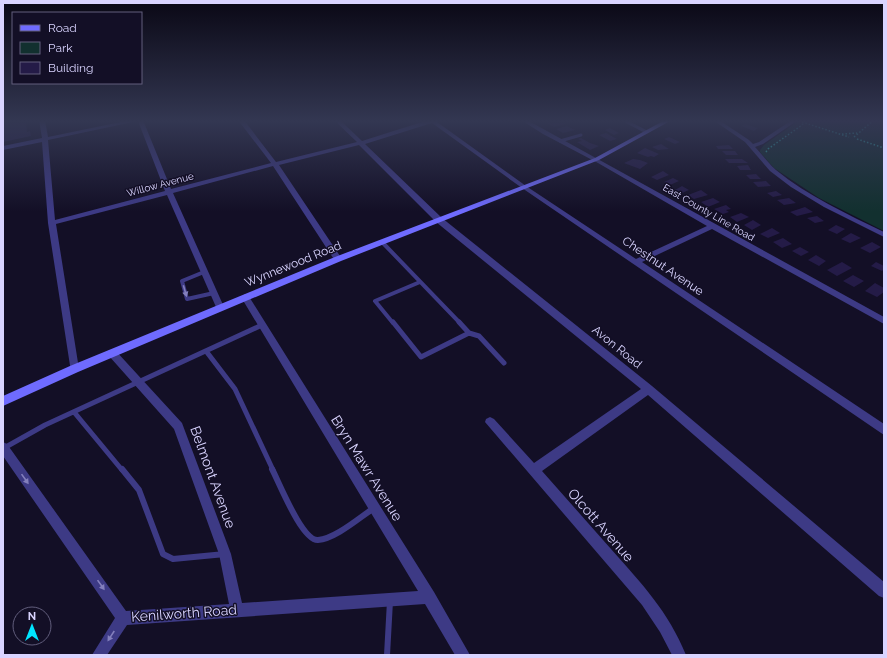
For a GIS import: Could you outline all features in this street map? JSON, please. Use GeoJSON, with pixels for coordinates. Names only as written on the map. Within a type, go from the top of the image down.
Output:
{"type":"FeatureCollection","features":[{"type":"Feature","properties":{"kind":"main road","name":"Wynnewood Road"},"geometry":{"type":"LineString","coordinates":[[3,400],[220,307],[338,259],[596,159],[612,151]]}},
{"type":"Feature","properties":{"kind":"street"},"geometry":{"type":"LineString","coordinates":[[46,151],[52,223],[74,369]]}},
{"type":"Feature","properties":{"kind":"street"},"geometry":{"type":"LineString","coordinates":[[152,151],[220,307]]}},
{"type":"Feature","properties":{"kind":"street"},"geometry":{"type":"LineString","coordinates":[[265,151],[338,259]]}},
{"type":"Feature","properties":{"kind":"street","name":"Willow Avenue"},"geometry":{"type":"LineString","coordinates":[[52,223],[329,151]]}},
{"type":"Feature","properties":{"kind":"street","name":"Avon Road"},"geometry":{"type":"LineString","coordinates":[[369,151],[439,220],[648,388],[884,591]]}},
{"type":"Feature","properties":{"kind":"street","name":"Chestnut Avenue"},"geometry":{"type":"LineString","coordinates":[[475,151],[524,187],[884,430]]}},
{"type":"Feature","properties":{"kind":"street","name":"East County Line Road"},"geometry":{"type":"LineString","coordinates":[[579,151],[884,321]]}},
{"type":"Feature","properties":{"kind":"street"},"geometry":{"type":"LineString","coordinates":[[756,151],[772,170],[793,186],[832,209],[884,234]]}},
{"type":"Feature","properties":{"kind":"street"},"geometry":{"type":"LineString","coordinates":[[636,262],[712,226]]}},
{"type":"Feature","properties":{"kind":"street","name":"Bryn Mawr Avenue"},"geometry":{"type":"LineString","coordinates":[[245,297],[463,655]]}},
{"type":"Feature","properties":{"kind":"street","name":"Belmont Avenue"},"geometry":{"type":"LineString","coordinates":[[112,353],[178,426],[226,554],[237,610]]}},
{"type":"Feature","properties":{"kind":"street"},"geometry":{"type":"LineString","coordinates":[[534,470],[648,388]]}},
{"type":"Feature","properties":{"kind":"street","name":"Olcott Avenue"},"geometry":{"type":"LineString","coordinates":[[490,422],[534,470],[654,608],[673,638],[679,655]]}},
{"type":"Feature","properties":{"kind":"street","name":"Kenilworth Road"},"geometry":{"type":"LineString","coordinates":[[3,447],[124,618],[429,597]]}},
{"type":"Feature","properties":{"kind":"street"},"geometry":{"type":"LineString","coordinates":[[99,655],[124,618]]}},
{"type":"Feature","properties":{"kind":"lane"},"geometry":{"type":"LineString","coordinates":[[382,242],[469,334],[479,336],[504,363]]}},
{"type":"Feature","properties":{"kind":"lane"},"geometry":{"type":"LineString","coordinates":[[204,272],[182,281],[187,298],[214,293]]}},
{"type":"Feature","properties":{"kind":"lane"},"geometry":{"type":"LineString","coordinates":[[420,282],[375,302],[422,357],[469,334]]}},
{"type":"Feature","properties":{"kind":"lane"},"geometry":{"type":"LineString","coordinates":[[3,447],[74,412],[262,325]]}},
{"type":"Feature","properties":{"kind":"lane"},"geometry":{"type":"LineString","coordinates":[[206,351],[235,390],[275,472],[289,505],[303,529],[312,539],[322,540],[330,537],[374,508]]}},
{"type":"Feature","properties":{"kind":"lane"},"geometry":{"type":"LineString","coordinates":[[74,412],[138,490],[144,501],[162,554],[173,559],[226,554]]}},
{"type":"Feature","properties":{"kind":"lane"},"geometry":{"type":"LineString","coordinates":[[387,655],[390,599]]}},
{"type":"Feature","properties":{"kind":"path"},"geometry":{"type":"LineString","coordinates":[[767,151],[766,152],[768,155]]}},
{"type":"Feature","properties":{"kind":"green space"},"geometry":{"type":"Polygon","coordinates":[[[760,151],[884,151],[884,231],[819,198],[774,168],[760,151]]]}},
{"type":"Feature","properties":{"kind":"building"},"geometry":{"type":"Polygon","coordinates":[[[641,151],[651,151],[659,154],[654,157],[648,157],[637,153],[641,151]]]}},
{"type":"Feature","properties":{"kind":"building"},"geometry":{"type":"Polygon","coordinates":[[[722,151],[735,151],[738,155],[726,155],[722,151]]]}},
{"type":"Feature","properties":{"kind":"building"},"geometry":{"type":"Polygon","coordinates":[[[633,159],[648,163],[640,169],[624,163],[633,159]]]}},
{"type":"Feature","properties":{"kind":"building"},"geometry":{"type":"Polygon","coordinates":[[[725,159],[742,159],[748,163],[729,163],[725,159]]]}},
{"type":"Feature","properties":{"kind":"building"},"geometry":{"type":"Polygon","coordinates":[[[748,165],[751,170],[740,170],[737,166],[748,165]]]}},
{"type":"Feature","properties":{"kind":"building"},"geometry":{"type":"Polygon","coordinates":[[[663,171],[669,175],[657,180],[651,177],[663,171]]]}},
{"type":"Feature","properties":{"kind":"building"},"geometry":{"type":"Polygon","coordinates":[[[756,174],[761,179],[750,179],[746,175],[756,174]]]}},
{"type":"Feature","properties":{"kind":"building"},"geometry":{"type":"Polygon","coordinates":[[[673,178],[679,181],[670,185],[664,182],[673,178]]]}},
{"type":"Feature","properties":{"kind":"building"},"geometry":{"type":"Polygon","coordinates":[[[766,181],[771,186],[758,187],[753,182],[766,181]]]}},
{"type":"Feature","properties":{"kind":"building"},"geometry":{"type":"Polygon","coordinates":[[[682,186],[689,190],[682,193],[675,190],[682,186]]]}},
{"type":"Feature","properties":{"kind":"building"},"geometry":{"type":"Polygon","coordinates":[[[701,190],[708,195],[694,199],[688,195],[701,190]]]}},
{"type":"Feature","properties":{"kind":"building"},"geometry":{"type":"Polygon","coordinates":[[[776,191],[782,195],[773,197],[767,193],[776,191]]]}},
{"type":"Feature","properties":{"kind":"building"},"geometry":{"type":"Polygon","coordinates":[[[713,198],[720,202],[708,207],[701,202],[713,198]]]}},
{"type":"Feature","properties":{"kind":"building"},"geometry":{"type":"Polygon","coordinates":[[[789,198],[796,203],[784,205],[777,200],[789,198]]]}},
{"type":"Feature","properties":{"kind":"building"},"geometry":{"type":"Polygon","coordinates":[[[726,205],[731,209],[726,210],[729,212],[723,214],[714,209],[726,205]]]}},
{"type":"Feature","properties":{"kind":"building"},"geometry":{"type":"Polygon","coordinates":[[[805,207],[813,212],[797,216],[790,212],[805,207]]]}},
{"type":"Feature","properties":{"kind":"building"},"geometry":{"type":"Polygon","coordinates":[[[741,213],[749,217],[737,222],[730,217],[741,213]]]}},
{"type":"Feature","properties":{"kind":"building"},"geometry":{"type":"Polygon","coordinates":[[[817,216],[824,221],[815,223],[807,218],[817,216]]]}},
{"type":"Feature","properties":{"kind":"building"},"geometry":{"type":"Polygon","coordinates":[[[753,220],[761,225],[752,230],[744,225],[753,220]]]}},
{"type":"Feature","properties":{"kind":"building"},"geometry":{"type":"Polygon","coordinates":[[[836,225],[845,229],[837,234],[828,230],[836,225]]]}},
{"type":"Feature","properties":{"kind":"building"},"geometry":{"type":"Polygon","coordinates":[[[772,228],[780,233],[768,238],[760,234],[772,228]]]}},
{"type":"Feature","properties":{"kind":"building"},"geometry":{"type":"Polygon","coordinates":[[[851,233],[861,238],[850,243],[841,239],[851,233]]]}},
{"type":"Feature","properties":{"kind":"building"},"geometry":{"type":"Polygon","coordinates":[[[783,238],[792,244],[782,248],[773,242],[783,238]]]}},
{"type":"Feature","properties":{"kind":"building"},"geometry":{"type":"Polygon","coordinates":[[[872,242],[881,247],[870,253],[860,248],[872,242]]]}},
{"type":"Feature","properties":{"kind":"building"},"geometry":{"type":"Polygon","coordinates":[[[800,247],[809,252],[801,256],[792,251],[800,247]]]}},
{"type":"Feature","properties":{"kind":"building"},"geometry":{"type":"Polygon","coordinates":[[[816,255],[826,261],[819,266],[808,260],[816,255]]]}},
{"type":"Feature","properties":{"kind":"building"},"geometry":{"type":"Polygon","coordinates":[[[842,262],[852,268],[837,276],[827,270],[842,262]]]}},
{"type":"Feature","properties":{"kind":"building"},"geometry":{"type":"Polygon","coordinates":[[[876,262],[884,266],[882,271],[871,266],[876,262]]]}},
{"type":"Feature","properties":{"kind":"building"},"geometry":{"type":"Polygon","coordinates":[[[853,275],[864,281],[854,287],[843,281],[853,275]]]}},
{"type":"Feature","properties":{"kind":"building"},"geometry":{"type":"Polygon","coordinates":[[[875,283],[884,288],[884,292],[877,297],[865,291],[875,283]]]}}]}
